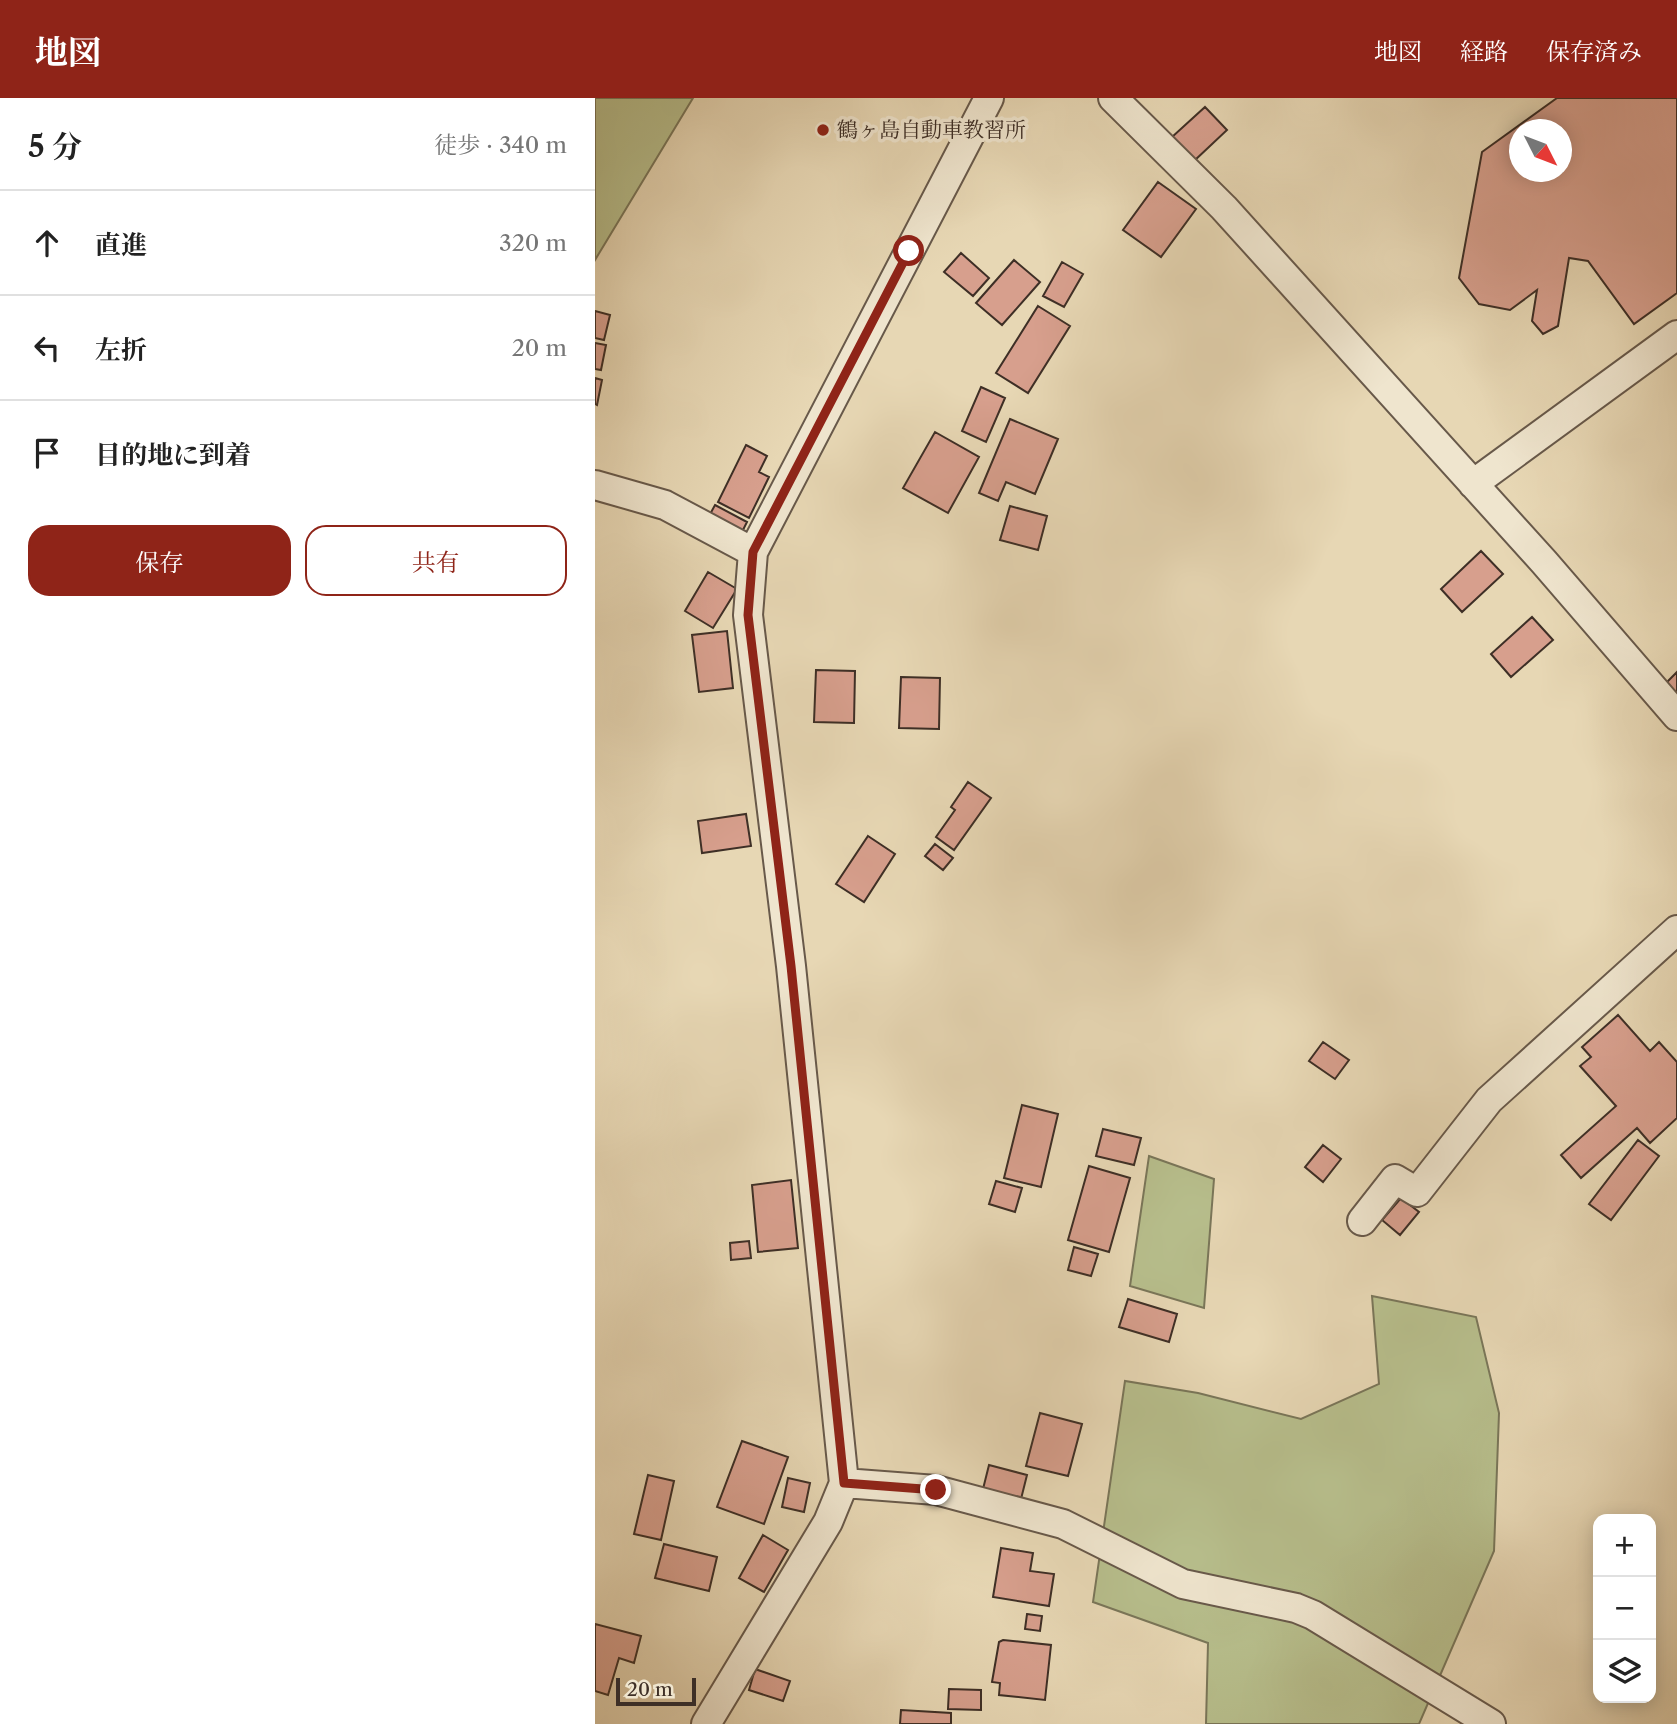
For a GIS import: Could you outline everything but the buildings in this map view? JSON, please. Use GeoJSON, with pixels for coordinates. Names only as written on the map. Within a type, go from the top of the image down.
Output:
{"type":"FeatureCollection","features":[{"type":"Feature","properties":{"kind":"street"},"geometry":{"type":"LineString","coordinates":[[706,1724],[828,1522],[844,1483],[791,966],[748,615],[753,552],[989,98]]}},
{"type":"Feature","properties":{"kind":"street"},"geometry":{"type":"LineString","coordinates":[[1112,98],[1224,208],[1473,484],[1677,716]]}},
{"type":"Feature","properties":{"kind":"street"},"geometry":{"type":"LineString","coordinates":[[1473,484],[1677,335]]}},
{"type":"Feature","properties":{"kind":"street"},"geometry":{"type":"LineString","coordinates":[[595,485],[665,505],[753,552]]}},
{"type":"Feature","properties":{"kind":"street"},"geometry":{"type":"LineString","coordinates":[[1362,1220],[1395,1179],[1417,1192],[1489,1100],[1677,930]]}},
{"type":"Feature","properties":{"kind":"street"},"geometry":{"type":"LineString","coordinates":[[844,1483],[936,1490],[1063,1524],[1183,1584],[1296,1608],[1313,1615],[1492,1724]]}},
{"type":"Feature","properties":{"kind":"green space"},"geometry":{"type":"Polygon","coordinates":[[[595,98],[693,98],[595,260],[595,98]]]}},
{"type":"Feature","properties":{"kind":"green space"},"geometry":{"type":"Polygon","coordinates":[[[1149,1156],[1214,1179],[1204,1308],[1130,1286],[1149,1156]]]}},
{"type":"Feature","properties":{"kind":"green space"},"geometry":{"type":"Polygon","coordinates":[[[1372,1296],[1476,1317],[1499,1413],[1494,1551],[1419,1724],[1206,1724],[1208,1643],[1093,1602],[1125,1381],[1198,1393],[1301,1419],[1379,1384],[1372,1296]]]}},
{"type":"Feature","properties":{"kind":"place","name":"鶴ヶ島自動車教習所"},"geometry":{"type":"Point","coordinates":[823,130]}},
{"type":"Feature","properties":{"kind":"route"},"geometry":{"type":"LineString","coordinates":[[909,251],[753,552],[748,615],[791,966],[844,1483],[936,1490]]}}]}
